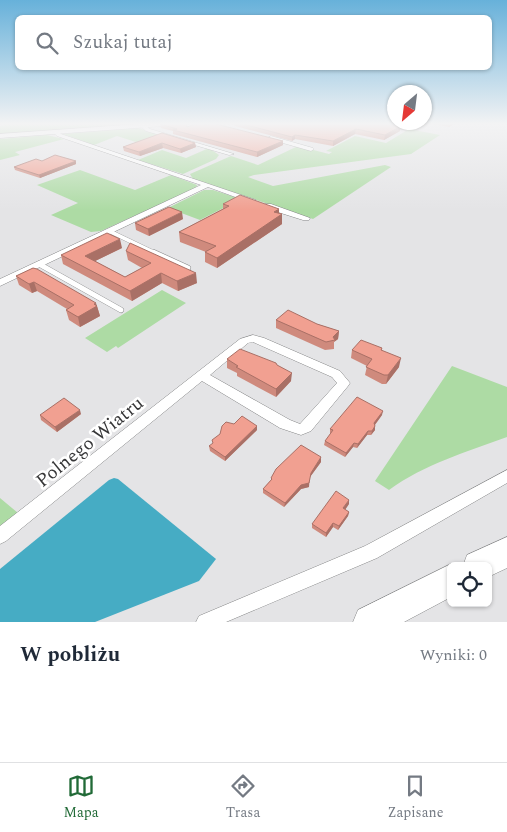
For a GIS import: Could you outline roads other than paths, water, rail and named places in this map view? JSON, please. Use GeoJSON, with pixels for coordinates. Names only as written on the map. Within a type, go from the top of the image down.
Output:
{"type":"FeatureCollection","features":[{"type":"Feature","properties":{"kind":"highway"},"geometry":{"type":"LineString","coordinates":[[486,562],[507,552]]}},
{"type":"Feature","properties":{"kind":"highway"},"geometry":{"type":"LineString","coordinates":[[370,622],[447,582]]}},
{"type":"Feature","properties":{"kind":"street"},"geometry":{"type":"LineString","coordinates":[[109,152],[306,218]]}},
{"type":"Feature","properties":{"kind":"street"},"geometry":{"type":"LineString","coordinates":[[224,152],[231,154]]}},
{"type":"Feature","properties":{"kind":"street"},"geometry":{"type":"LineString","coordinates":[[0,283],[207,185]]}},
{"type":"Feature","properties":{"kind":"street","name":"Polnego Wiatru"},"geometry":{"type":"LineString","coordinates":[[0,536],[201,375],[244,341],[253,338],[260,340],[336,374],[344,383],[306,427],[301,430],[285,424],[201,375]]}},
{"type":"Feature","properties":{"kind":"street"},"geometry":{"type":"LineString","coordinates":[[205,622],[371,552],[507,476]]}},
{"type":"Feature","properties":{"kind":"lane"},"geometry":{"type":"LineString","coordinates":[[109,231],[188,268]]}},
{"type":"Feature","properties":{"kind":"lane"},"geometry":{"type":"LineString","coordinates":[[39,264],[121,310]]}},
{"type":"Feature","properties":{"kind":"water"},"geometry":{"type":"Polygon","coordinates":[[[118,479],[216,559],[199,581],[95,622],[0,622],[0,569],[109,480],[118,479]]]}}]}
